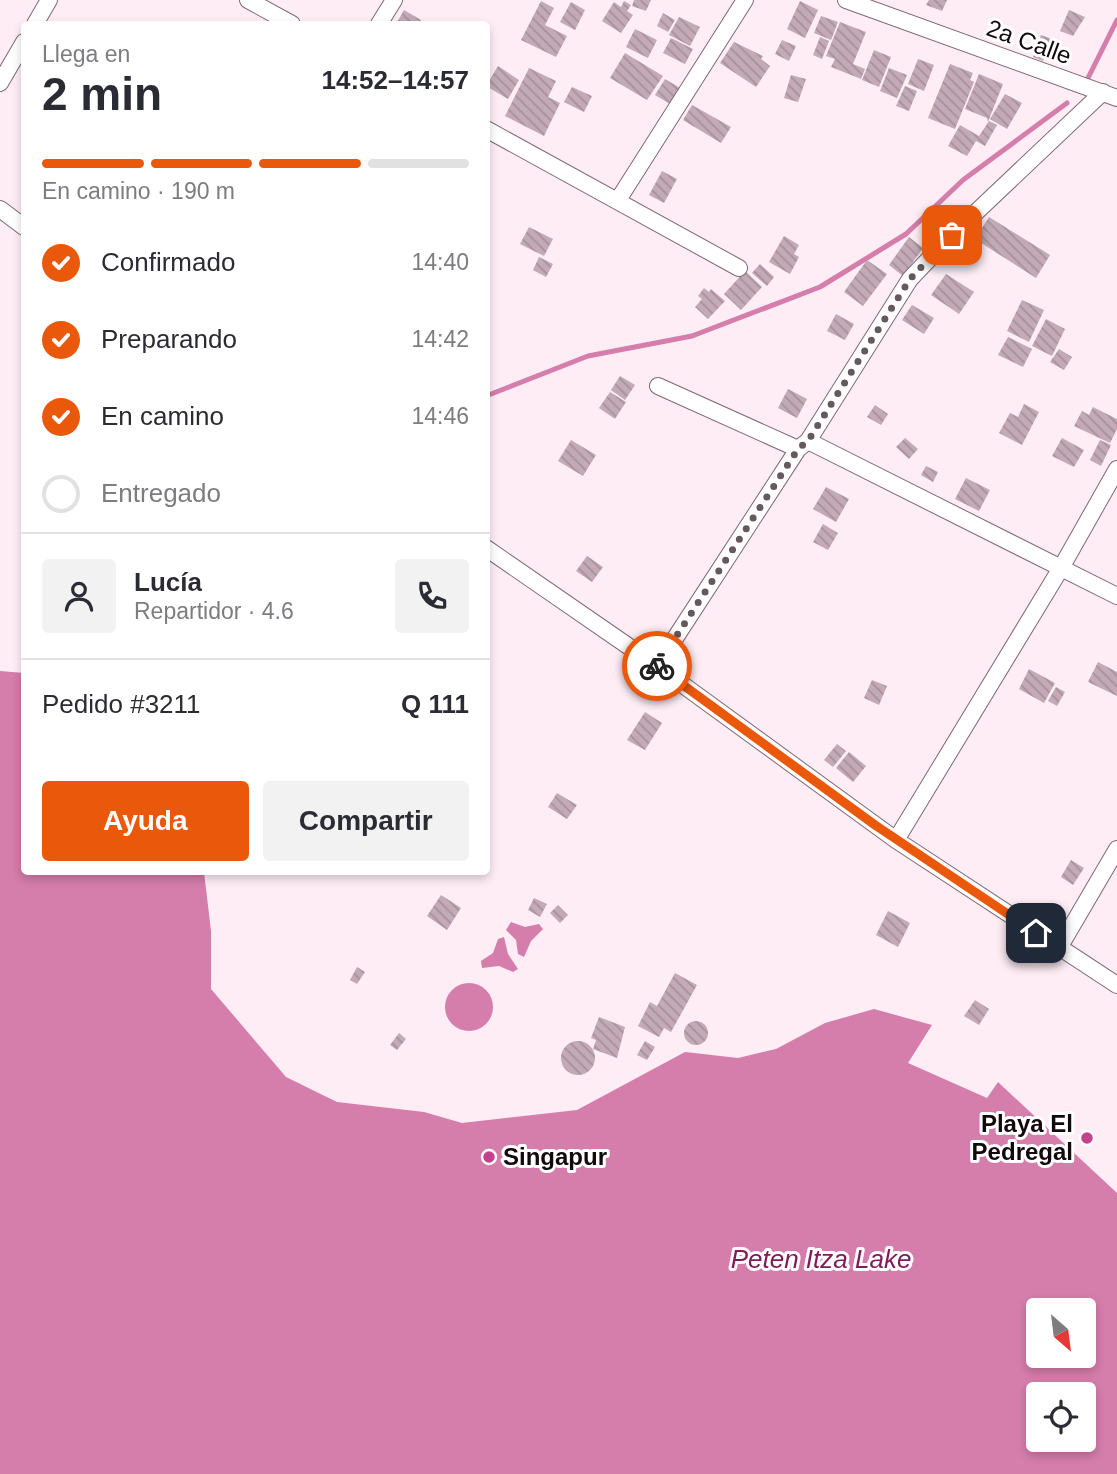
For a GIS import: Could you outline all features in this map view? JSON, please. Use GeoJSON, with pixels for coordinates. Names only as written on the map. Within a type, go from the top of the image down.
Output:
{"type":"FeatureCollection","features":[{"type":"Feature","properties":{"kind":"street"},"geometry":{"type":"LineString","coordinates":[[37,21],[49,0]]}},
{"type":"Feature","properties":{"kind":"street"},"geometry":{"type":"LineString","coordinates":[[248,0],[286,21]]}},
{"type":"Feature","properties":{"kind":"street"},"geometry":{"type":"LineString","coordinates":[[381,21],[394,0]]}},
{"type":"Feature","properties":{"kind":"street"},"geometry":{"type":"LineString","coordinates":[[618,200],[745,0]]}},
{"type":"Feature","properties":{"kind":"street","name":"2a Calle"},"geometry":{"type":"LineString","coordinates":[[846,0],[1110,95]]}},
{"type":"Feature","properties":{"kind":"street"},"geometry":{"type":"LineString","coordinates":[[0,83],[21,47]]}},
{"type":"Feature","properties":{"kind":"street"},"geometry":{"type":"LineString","coordinates":[[657,666],[910,279],[952,235],[1110,95]]}},
{"type":"Feature","properties":{"kind":"street"},"geometry":{"type":"LineString","coordinates":[[490,132],[739,268]]}},
{"type":"Feature","properties":{"kind":"street"},"geometry":{"type":"LineString","coordinates":[[0,209],[21,225]]}},
{"type":"Feature","properties":{"kind":"street"},"geometry":{"type":"LineString","coordinates":[[658,386],[803,445],[1117,596]]}},
{"type":"Feature","properties":{"kind":"street"},"geometry":{"type":"LineString","coordinates":[[896,840],[1061,568],[1117,468]]}},
{"type":"Feature","properties":{"kind":"street"},"geometry":{"type":"LineString","coordinates":[[490,551],[657,666],[896,840],[1117,985]]}},
{"type":"Feature","properties":{"kind":"street"},"geometry":{"type":"LineString","coordinates":[[1059,948],[1117,849]]}},
{"type":"Feature","properties":{"kind":"water","name":"Peten Itza Lake"},"geometry":{"type":"Polygon","coordinates":[[[0,671],[21,673],[21,875],[204,875],[211,931],[211,989],[286,1077],[337,1102],[424,1112],[462,1123],[577,1110],[685,1052],[738,1058],[776,1049],[825,1023],[874,1009],[932,1025],[908,1063],[987,1098],[998,1082],[1117,1193],[1117,1474],[0,1474],[0,671]]]}},
{"type":"Feature","properties":{"kind":"water"},"geometry":{"type":"Polygon","coordinates":[[[511,922],[525,927],[539,924],[543,929],[531,941],[524,957],[518,954],[516,940],[506,930],[511,922]]]}},
{"type":"Feature","properties":{"kind":"water"},"geometry":{"type":"Polygon","coordinates":[[[504,937],[508,954],[518,969],[513,972],[499,966],[482,968],[481,961],[493,953],[498,939],[504,937]]]}},
{"type":"Feature","properties":{"kind":"water"},"geometry":{"type":"Polygon","coordinates":[[[469,983],[478,984],[486,990],[492,998],[492,1016],[486,1024],[478,1030],[469,1031],[460,1030],[452,1024],[446,1016],[445,1007],[446,998],[452,990],[460,984],[469,983]]]}},
{"type":"Feature","properties":{"kind":"building"},"geometry":{"type":"Polygon","coordinates":[[[634,0],[651,0],[646,11],[632,6],[634,0]]]}},
{"type":"Feature","properties":{"kind":"building"},"geometry":{"type":"Polygon","coordinates":[[[929,0],[947,0],[942,11],[926,5],[929,0]]]}},
{"type":"Feature","properties":{"kind":"building"},"geometry":{"type":"Polygon","coordinates":[[[541,1],[554,8],[545,25],[567,36],[556,57],[521,40],[541,1]]]}},
{"type":"Feature","properties":{"kind":"building"},"geometry":{"type":"Polygon","coordinates":[[[624,1],[631,5],[627,11],[633,15],[621,33],[602,21],[614,2],[621,7],[624,1]]]}},
{"type":"Feature","properties":{"kind":"building"},"geometry":{"type":"Polygon","coordinates":[[[800,1],[818,10],[805,38],[787,29],[800,1]]]}},
{"type":"Feature","properties":{"kind":"building"},"geometry":{"type":"Polygon","coordinates":[[[571,2],[585,10],[575,30],[560,22],[571,2]]]}},
{"type":"Feature","properties":{"kind":"building"},"geometry":{"type":"Polygon","coordinates":[[[404,10],[421,20],[420,21],[398,21],[404,10]]]}},
{"type":"Feature","properties":{"kind":"building"},"geometry":{"type":"Polygon","coordinates":[[[1069,10],[1085,17],[1073,36],[1060,31],[1069,10]]]}},
{"type":"Feature","properties":{"kind":"building"},"geometry":{"type":"Polygon","coordinates":[[[663,13],[675,20],[668,32],[657,26],[663,13]]]}},
{"type":"Feature","properties":{"kind":"building"},"geometry":{"type":"Polygon","coordinates":[[[821,16],[838,22],[831,40],[814,33],[821,16]]]}},
{"type":"Feature","properties":{"kind":"building"},"geometry":{"type":"Polygon","coordinates":[[[679,17],[700,27],[690,46],[669,35],[679,17]]]}},
{"type":"Feature","properties":{"kind":"building"},"geometry":{"type":"Polygon","coordinates":[[[840,22],[866,32],[853,64],[865,69],[861,79],[831,67],[835,59],[826,56],[840,22]]]}},
{"type":"Feature","properties":{"kind":"building"},"geometry":{"type":"Polygon","coordinates":[[[635,29],[657,40],[648,58],[626,47],[635,29]]]}},
{"type":"Feature","properties":{"kind":"building"},"geometry":{"type":"Polygon","coordinates":[[[1041,35],[1052,39],[1043,61],[1033,57],[1041,35]]]}},
{"type":"Feature","properties":{"kind":"building"},"geometry":{"type":"Polygon","coordinates":[[[820,37],[829,41],[822,59],[813,55],[820,37]]]}},
{"type":"Feature","properties":{"kind":"building"},"geometry":{"type":"Polygon","coordinates":[[[671,38],[693,49],[685,64],[663,53],[671,38]]]}},
{"type":"Feature","properties":{"kind":"building"},"geometry":{"type":"Polygon","coordinates":[[[782,40],[796,46],[789,61],[775,54],[782,40]]]}},
{"type":"Feature","properties":{"kind":"building"},"geometry":{"type":"Polygon","coordinates":[[[734,42],[763,56],[761,59],[770,66],[756,87],[720,63],[734,42]]]}},
{"type":"Feature","properties":{"kind":"building"},"geometry":{"type":"Polygon","coordinates":[[[874,50],[891,57],[879,87],[862,80],[874,50]]]}},
{"type":"Feature","properties":{"kind":"building"},"geometry":{"type":"Polygon","coordinates":[[[625,53],[663,76],[647,100],[610,78],[625,53]]]}},
{"type":"Feature","properties":{"kind":"building"},"geometry":{"type":"Polygon","coordinates":[[[918,59],[934,65],[924,91],[908,84],[918,59]]]}},
{"type":"Feature","properties":{"kind":"building"},"geometry":{"type":"Polygon","coordinates":[[[950,64],[973,73],[970,80],[974,82],[955,129],[928,118],[950,64]]]}},
{"type":"Feature","properties":{"kind":"building"},"geometry":{"type":"Polygon","coordinates":[[[498,66],[519,80],[508,99],[490,88],[490,79],[498,66]]]}},
{"type":"Feature","properties":{"kind":"building"},"geometry":{"type":"Polygon","coordinates":[[[529,68],[556,81],[548,97],[560,103],[544,136],[505,116],[529,68]]]}},
{"type":"Feature","properties":{"kind":"building"},"geometry":{"type":"Polygon","coordinates":[[[889,68],[907,75],[897,98],[880,91],[889,68]]]}},
{"type":"Feature","properties":{"kind":"building"},"geometry":{"type":"Polygon","coordinates":[[[979,74],[1003,84],[988,122],[987,118],[965,109],[979,74]]]}},
{"type":"Feature","properties":{"kind":"building"},"geometry":{"type":"Polygon","coordinates":[[[791,75],[806,79],[798,102],[784,98],[791,75]]]}},
{"type":"Feature","properties":{"kind":"building"},"geometry":{"type":"Polygon","coordinates":[[[665,79],[680,88],[670,104],[655,95],[665,79]]]}},
{"type":"Feature","properties":{"kind":"building"},"geometry":{"type":"Polygon","coordinates":[[[905,86],[917,91],[909,111],[896,106],[905,86]]]}},
{"type":"Feature","properties":{"kind":"building"},"geometry":{"type":"Polygon","coordinates":[[[572,87],[592,96],[584,112],[564,102],[572,87]]]}},
{"type":"Feature","properties":{"kind":"building"},"geometry":{"type":"Polygon","coordinates":[[[1005,94],[1022,103],[1007,129],[990,119],[1005,94]]]}},
{"type":"Feature","properties":{"kind":"building"},"geometry":{"type":"Polygon","coordinates":[[[692,105],[731,127],[721,143],[683,120],[692,105]]]}},
{"type":"Feature","properties":{"kind":"building"},"geometry":{"type":"Polygon","coordinates":[[[989,121],[997,125],[985,146],[976,141],[967,156],[948,146],[960,125],[979,136],[989,121]]]}},
{"type":"Feature","properties":{"kind":"building"},"geometry":{"type":"Polygon","coordinates":[[[662,171],[677,179],[664,203],[649,195],[662,171]]]}},
{"type":"Feature","properties":{"kind":"building"},"geometry":{"type":"Polygon","coordinates":[[[989,217],[1050,255],[1036,278],[975,239],[989,217]]]}},
{"type":"Feature","properties":{"kind":"building"},"geometry":{"type":"Polygon","coordinates":[[[529,227],[553,239],[544,256],[520,244],[529,227]]]}},
{"type":"Feature","properties":{"kind":"building"},"geometry":{"type":"Polygon","coordinates":[[[784,236],[799,245],[794,254],[799,257],[790,274],[769,262],[784,236]]]}},
{"type":"Feature","properties":{"kind":"building"},"geometry":{"type":"Polygon","coordinates":[[[909,237],[923,248],[903,276],[889,265],[909,237]]]}},
{"type":"Feature","properties":{"kind":"building"},"geometry":{"type":"Polygon","coordinates":[[[539,257],[553,264],[546,277],[533,270],[539,257]]]}},
{"type":"Feature","properties":{"kind":"building"},"geometry":{"type":"Polygon","coordinates":[[[867,260],[887,274],[863,306],[844,292],[867,260]]]}},
{"type":"Feature","properties":{"kind":"building"},"geometry":{"type":"Polygon","coordinates":[[[760,264],[774,277],[767,286],[752,273],[760,264]]]}},
{"type":"Feature","properties":{"kind":"building"},"geometry":{"type":"Polygon","coordinates":[[[745,271],[762,287],[741,310],[724,294],[745,271]]]}},
{"type":"Feature","properties":{"kind":"building"},"geometry":{"type":"Polygon","coordinates":[[[946,274],[974,292],[959,314],[931,295],[946,274]]]}},
{"type":"Feature","properties":{"kind":"building"},"geometry":{"type":"Polygon","coordinates":[[[704,288],[709,292],[711,289],[725,301],[708,319],[695,307],[702,299],[698,296],[704,288]]]}},
{"type":"Feature","properties":{"kind":"building"},"geometry":{"type":"Polygon","coordinates":[[[1022,300],[1044,310],[1029,342],[1007,331],[1022,300]]]}},
{"type":"Feature","properties":{"kind":"building"},"geometry":{"type":"Polygon","coordinates":[[[912,305],[934,318],[924,334],[902,320],[912,305]]]}},
{"type":"Feature","properties":{"kind":"building"},"geometry":{"type":"Polygon","coordinates":[[[836,314],[854,324],[845,340],[827,331],[836,314]]]}},
{"type":"Feature","properties":{"kind":"building"},"geometry":{"type":"Polygon","coordinates":[[[1046,319],[1065,329],[1052,356],[1032,346],[1046,319]]]}},
{"type":"Feature","properties":{"kind":"building"},"geometry":{"type":"Polygon","coordinates":[[[1008,337],[1032,349],[1023,367],[998,355],[1008,337]]]}},
{"type":"Feature","properties":{"kind":"building"},"geometry":{"type":"Polygon","coordinates":[[[1059,349],[1072,357],[1064,370],[1050,362],[1059,349]]]}},
{"type":"Feature","properties":{"kind":"building"},"geometry":{"type":"Polygon","coordinates":[[[620,376],[635,385],[625,400],[611,390],[620,376]]]}},
{"type":"Feature","properties":{"kind":"building"},"geometry":{"type":"Polygon","coordinates":[[[788,389],[807,399],[797,418],[778,408],[788,389]]]}},
{"type":"Feature","properties":{"kind":"building"},"geometry":{"type":"Polygon","coordinates":[[[610,392],[626,402],[615,419],[599,408],[610,392]]]}},
{"type":"Feature","properties":{"kind":"building"},"geometry":{"type":"Polygon","coordinates":[[[1024,404],[1039,412],[1022,445],[999,433],[1010,413],[1018,417],[1024,404]]]}},
{"type":"Feature","properties":{"kind":"building"},"geometry":{"type":"Polygon","coordinates":[[[875,405],[888,414],[881,425],[867,417],[875,405]]]}},
{"type":"Feature","properties":{"kind":"building"},"geometry":{"type":"Polygon","coordinates":[[[1093,407],[1117,419],[1117,429],[1110,443],[1074,426],[1082,411],[1089,415],[1093,407]]]}},
{"type":"Feature","properties":{"kind":"building"},"geometry":{"type":"Polygon","coordinates":[[[905,438],[918,449],[909,459],[896,447],[905,438]]]}},
{"type":"Feature","properties":{"kind":"building"},"geometry":{"type":"Polygon","coordinates":[[[1062,438],[1084,450],[1074,467],[1052,456],[1062,438]]]}},
{"type":"Feature","properties":{"kind":"building"},"geometry":{"type":"Polygon","coordinates":[[[571,440],[596,455],[583,476],[558,461],[571,440]]]}},
{"type":"Feature","properties":{"kind":"building"},"geometry":{"type":"Polygon","coordinates":[[[1100,440],[1111,445],[1101,466],[1090,460],[1100,440]]]}},
{"type":"Feature","properties":{"kind":"building"},"geometry":{"type":"Polygon","coordinates":[[[926,466],[938,472],[933,482],[921,475],[926,466]]]}},
{"type":"Feature","properties":{"kind":"building"},"geometry":{"type":"Polygon","coordinates":[[[966,478],[990,490],[979,511],[955,499],[966,478]]]}},
{"type":"Feature","properties":{"kind":"building"},"geometry":{"type":"Polygon","coordinates":[[[826,487],[849,499],[836,522],[813,509],[826,487]]]}},
{"type":"Feature","properties":{"kind":"building"},"geometry":{"type":"Polygon","coordinates":[[[823,524],[838,533],[828,550],[813,542],[823,524]]]}},
{"type":"Feature","properties":{"kind":"building"},"geometry":{"type":"Polygon","coordinates":[[[587,556],[603,567],[592,582],[576,571],[587,556]]]}},
{"type":"Feature","properties":{"kind":"building"},"geometry":{"type":"Polygon","coordinates":[[[1098,662],[1117,672],[1117,696],[1088,682],[1098,662]]]}},
{"type":"Feature","properties":{"kind":"building"},"geometry":{"type":"Polygon","coordinates":[[[1029,669],[1055,683],[1044,703],[1019,689],[1029,669]]]}},
{"type":"Feature","properties":{"kind":"building"},"geometry":{"type":"Polygon","coordinates":[[[872,680],[887,686],[879,705],[864,698],[872,680]]]}},
{"type":"Feature","properties":{"kind":"building"},"geometry":{"type":"Polygon","coordinates":[[[1056,687],[1065,692],[1057,706],[1048,701],[1056,687]]]}},
{"type":"Feature","properties":{"kind":"building"},"geometry":{"type":"Polygon","coordinates":[[[645,712],[662,723],[645,750],[627,740],[645,712]]]}},
{"type":"Feature","properties":{"kind":"building"},"geometry":{"type":"Polygon","coordinates":[[[837,744],[846,751],[833,767],[824,760],[837,744]]]}},
{"type":"Feature","properties":{"kind":"building"},"geometry":{"type":"Polygon","coordinates":[[[849,752],[866,766],[853,782],[836,768],[849,752]]]}},
{"type":"Feature","properties":{"kind":"building"},"geometry":{"type":"Polygon","coordinates":[[[557,793],[577,805],[567,819],[548,807],[557,793]]]}},
{"type":"Feature","properties":{"kind":"building"},"geometry":{"type":"Polygon","coordinates":[[[1071,860],[1084,868],[1073,885],[1061,877],[1071,860]]]}},
{"type":"Feature","properties":{"kind":"building"},"geometry":{"type":"Polygon","coordinates":[[[441,895],[461,908],[447,930],[427,916],[441,895]]]}},
{"type":"Feature","properties":{"kind":"building"},"geometry":{"type":"Polygon","coordinates":[[[534,898],[547,904],[540,917],[528,910],[534,898]]]}},
{"type":"Feature","properties":{"kind":"building"},"geometry":{"type":"Polygon","coordinates":[[[558,905],[568,915],[560,923],[550,913],[558,905]]]}},
{"type":"Feature","properties":{"kind":"building"},"geometry":{"type":"Polygon","coordinates":[[[888,911],[910,923],[898,947],[876,935],[888,911]]]}},
{"type":"Feature","properties":{"kind":"building"},"geometry":{"type":"Polygon","coordinates":[[[357,967],[365,972],[357,984],[350,980],[357,967]]]}},
{"type":"Feature","properties":{"kind":"building"},"geometry":{"type":"Polygon","coordinates":[[[675,973],[697,985],[671,1032],[664,1028],[659,1037],[638,1026],[650,1002],[657,1006],[675,973]]]}},
{"type":"Feature","properties":{"kind":"building"},"geometry":{"type":"Polygon","coordinates":[[[975,1000],[989,1009],[979,1025],[964,1016],[975,1000]]]}},
{"type":"Feature","properties":{"kind":"building"},"geometry":{"type":"Polygon","coordinates":[[[599,1017],[625,1027],[617,1058],[593,1049],[596,1040],[591,1038],[599,1017]]]}},
{"type":"Feature","properties":{"kind":"building"},"geometry":{"type":"Polygon","coordinates":[[[696,1021],[704,1025],[708,1033],[704,1041],[696,1045],[688,1041],[684,1033],[688,1025],[696,1021]]]}},
{"type":"Feature","properties":{"kind":"building"},"geometry":{"type":"Polygon","coordinates":[[[399,1033],[406,1039],[397,1050],[390,1045],[399,1033]]]}},
{"type":"Feature","properties":{"kind":"building"},"geometry":{"type":"Polygon","coordinates":[[[578,1041],[590,1046],[595,1058],[590,1070],[578,1075],[566,1070],[561,1058],[566,1046],[578,1041]]]}},
{"type":"Feature","properties":{"kind":"building"},"geometry":{"type":"Polygon","coordinates":[[[645,1041],[655,1047],[647,1060],[637,1055],[645,1041]]]}},
{"type":"Feature","properties":{"kind":"waterway"},"geometry":{"type":"LineString","coordinates":[[1088,78],[1117,20]]}},
{"type":"Feature","properties":{"kind":"waterway"},"geometry":{"type":"LineString","coordinates":[[490,394],[588,356],[692,336],[820,287],[906,234],[963,180],[1067,103]]}},
{"type":"Feature","properties":{"kind":"way so far"},"geometry":{"type":"LineString","coordinates":[[657,666],[798,449],[808,441],[910,279],[952,235]]}},
{"type":"Feature","properties":{"kind":"place","name":"Playa El Pedregal"},"geometry":{"type":"Point","coordinates":[1087,1138]}},
{"type":"Feature","properties":{"kind":"place","name":"Singapur"},"geometry":{"type":"Point","coordinates":[489,1157]}},
{"type":"Feature","properties":{"kind":"route"},"geometry":{"type":"LineString","coordinates":[[657,666],[875,825],[1036,933]]}}]}
